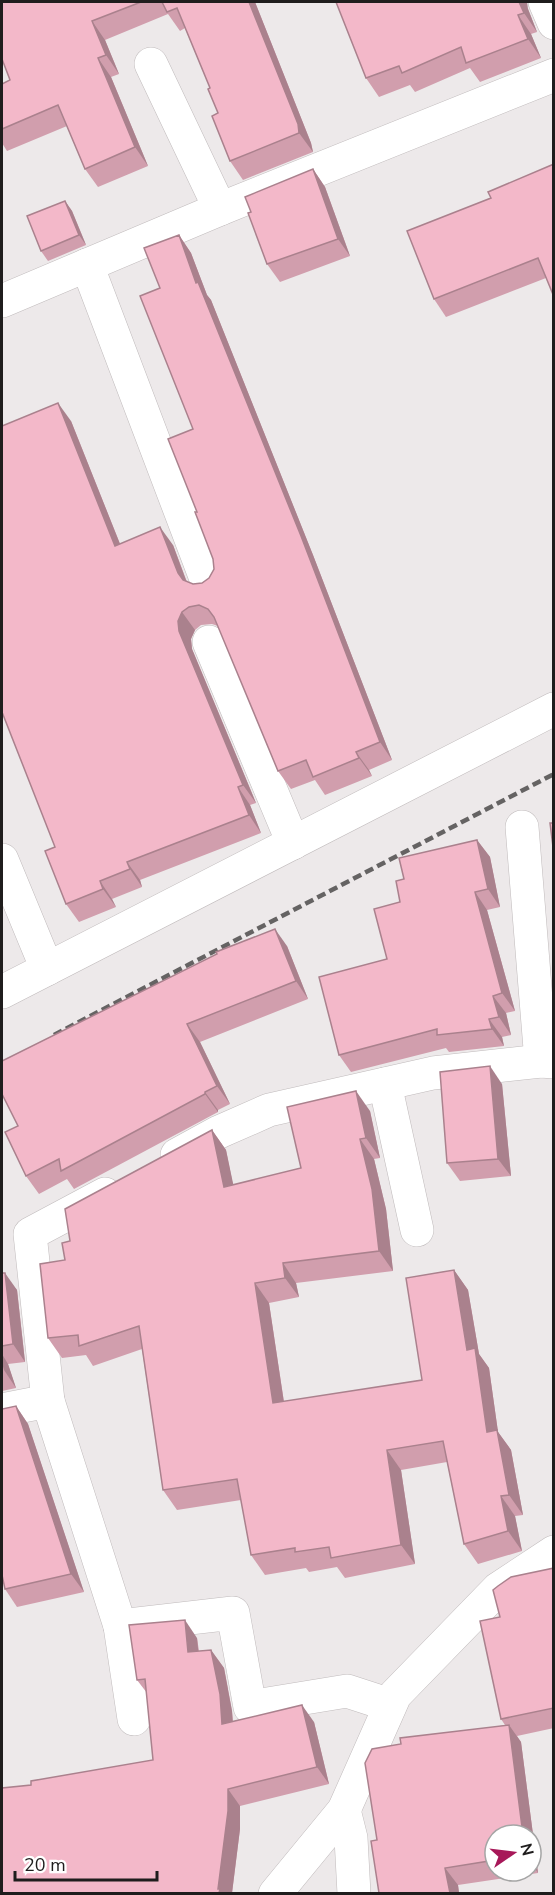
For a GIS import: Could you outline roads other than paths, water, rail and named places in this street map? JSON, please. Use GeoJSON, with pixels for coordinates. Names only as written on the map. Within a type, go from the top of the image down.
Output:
{"type":"FeatureCollection","features":[{"type":"Feature","properties":{"kind":"street"},"geometry":{"type":"LineString","coordinates":[[545,2],[554,23]]}},
{"type":"Feature","properties":{"kind":"street"},"geometry":{"type":"LineString","coordinates":[[151,64],[220,209]]}},
{"type":"Feature","properties":{"kind":"street"},"geometry":{"type":"LineString","coordinates":[[2,301],[220,209],[554,75]]}},
{"type":"Feature","properties":{"kind":"street"},"geometry":{"type":"LineString","coordinates":[[87,265],[208,584]]}},
{"type":"Feature","properties":{"kind":"street"},"geometry":{"type":"LineString","coordinates":[[209,642],[293,843]]}},
{"type":"Feature","properties":{"kind":"street"},"geometry":{"type":"LineString","coordinates":[[2,992],[554,709]]}},
{"type":"Feature","properties":{"kind":"street"},"geometry":{"type":"LineString","coordinates":[[134,1719],[120,1626],[48,1401],[30,1234],[219,1132],[269,1110],[433,1073],[547,1061],[522,827]]}},
{"type":"Feature","properties":{"kind":"street"},"geometry":{"type":"LineString","coordinates":[[2,860],[47,969]]}},
{"type":"Feature","properties":{"kind":"street"},"geometry":{"type":"LineString","coordinates":[[386,1084],[417,1230]]}},
{"type":"Feature","properties":{"kind":"street"},"geometry":{"type":"LineString","coordinates":[[2,1410],[48,1401]]}},
{"type":"Feature","properties":{"kind":"street"},"geometry":{"type":"LineString","coordinates":[[275,1893],[344,1810],[395,1695],[498,1589],[554,1552]]}},
{"type":"Feature","properties":{"kind":"street"},"geometry":{"type":"LineString","coordinates":[[120,1626],[233,1613],[250,1707],[347,1691],[390,1705]]}},
{"type":"Feature","properties":{"kind":"street"},"geometry":{"type":"LineString","coordinates":[[344,1810],[351,1838],[354,1893]]}},
{"type":"Feature","properties":{"kind":"railway"},"geometry":{"type":"LineString","coordinates":[[54,1035],[554,774]]}}]}
